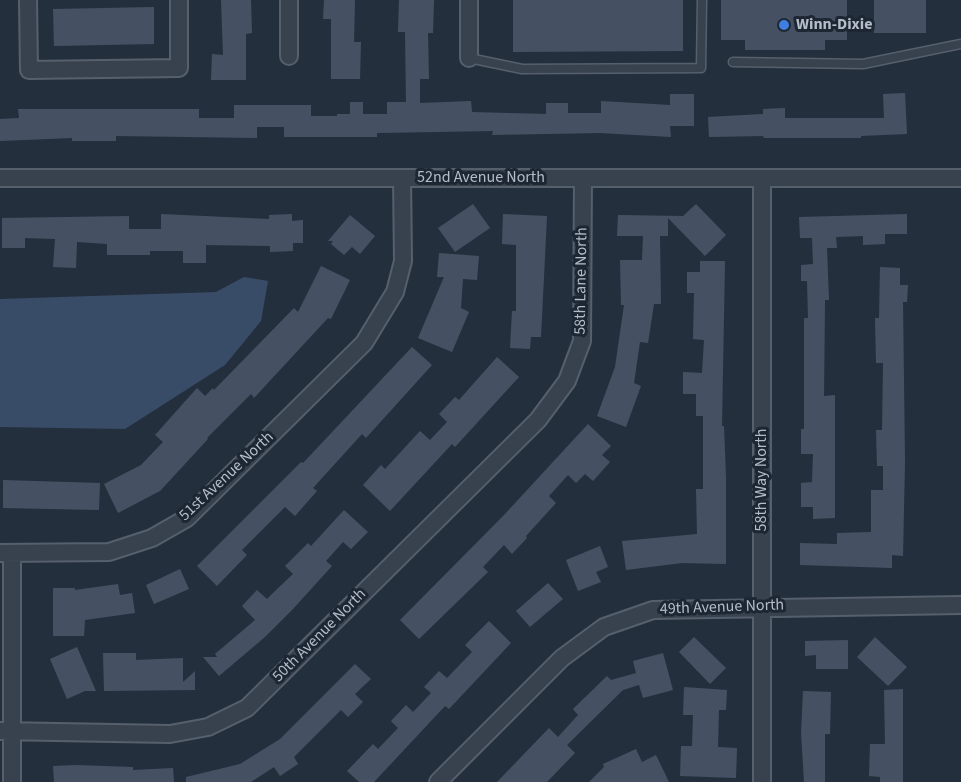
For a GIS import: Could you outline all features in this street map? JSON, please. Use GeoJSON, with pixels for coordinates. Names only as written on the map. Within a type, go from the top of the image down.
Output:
{"type":"FeatureCollection","features":[{"type":"Feature","properties":{"kind":"street"},"geometry":{"type":"LineString","coordinates":[[28,0],[29,70],[179,68],[179,0]]}},
{"type":"Feature","properties":{"kind":"street"},"geometry":{"type":"LineString","coordinates":[[289,0],[289,56]]}},
{"type":"Feature","properties":{"kind":"street"},"geometry":{"type":"LineString","coordinates":[[469,0],[469,58]]}},
{"type":"Feature","properties":{"kind":"street","name":"52nd Avenue North"},"geometry":{"type":"LineString","coordinates":[[0,178],[961,178]]}},
{"type":"Feature","properties":{"kind":"street","name":"51st Avenue North"},"geometry":{"type":"LineString","coordinates":[[6,553],[109,552],[152,538],[187,518],[364,343],[394,292],[403,261],[402,178]]}},
{"type":"Feature","properties":{"kind":"street","name":"58th Lane North"},"geometry":{"type":"LineString","coordinates":[[567,381],[582,340],[584,178]]}},
{"type":"Feature","properties":{"kind":"street","name":"58th Way North"},"geometry":{"type":"LineString","coordinates":[[762,178],[762,782]]}},
{"type":"Feature","properties":{"kind":"street","name":"50th Avenue North"},"geometry":{"type":"LineString","coordinates":[[6,731],[170,734],[208,727],[247,708],[538,420],[567,381]]}},
{"type":"Feature","properties":{"kind":"street"},"geometry":{"type":"LineString","coordinates":[[6,553],[6,731],[12,782]]}},
{"type":"Feature","properties":{"kind":"street","name":"49th Avenue North"},"geometry":{"type":"LineString","coordinates":[[438,782],[562,658],[604,627],[653,610],[762,606],[961,605]]}},
{"type":"Feature","properties":{"kind":"lane"},"geometry":{"type":"LineString","coordinates":[[469,58],[522,69],[701,68],[702,0]]}},
{"type":"Feature","properties":{"kind":"lane"},"geometry":{"type":"LineString","coordinates":[[733,62],[863,64],[961,44]]}},
{"type":"Feature","properties":{"kind":"water"},"geometry":{"type":"Polygon","coordinates":[[[244,277],[268,281],[261,321],[225,365],[125,429],[0,427],[0,299],[216,292],[244,277]]]}},
{"type":"Feature","properties":{"kind":"building"},"geometry":{"type":"Polygon","coordinates":[[[221,0],[251,0],[252,33],[246,34],[246,80],[211,80],[212,54],[223,55],[221,0]]]}},
{"type":"Feature","properties":{"kind":"building"},"geometry":{"type":"Polygon","coordinates":[[[324,0],[355,0],[354,42],[361,42],[360,79],[331,79],[331,19],[323,19],[324,0]]]}},
{"type":"Feature","properties":{"kind":"building"},"geometry":{"type":"Polygon","coordinates":[[[399,0],[434,0],[433,33],[428,33],[429,79],[420,79],[420,103],[471,101],[472,112],[546,114],[546,103],[568,103],[568,113],[601,113],[601,101],[670,105],[670,94],[694,94],[694,126],[670,126],[671,137],[600,133],[492,135],[493,131],[377,133],[377,137],[284,137],[284,127],[257,127],[257,138],[116,136],[116,141],[72,141],[72,138],[0,141],[0,119],[19,118],[18,109],[199,109],[199,118],[234,118],[234,105],[311,105],[311,116],[337,116],[337,114],[350,114],[350,102],[363,102],[363,114],[387,114],[387,102],[406,102],[405,32],[398,32],[399,0]]]}},
{"type":"Feature","properties":{"kind":"building"},"geometry":{"type":"Polygon","coordinates":[[[513,0],[683,0],[683,51],[513,52],[513,0]]]}},
{"type":"Feature","properties":{"kind":"building","name":"Winn-Dixie"},"geometry":{"type":"Polygon","coordinates":[[[721,0],[847,0],[847,40],[825,40],[825,50],[745,50],[745,40],[721,40],[721,0]]]}},
{"type":"Feature","properties":{"kind":"building"},"geometry":{"type":"Polygon","coordinates":[[[874,0],[926,0],[926,33],[874,33],[874,0]]]}},
{"type":"Feature","properties":{"kind":"building"},"geometry":{"type":"Polygon","coordinates":[[[154,7],[154,44],[54,46],[53,9],[154,7]]]}},
{"type":"Feature","properties":{"kind":"building"},"geometry":{"type":"Polygon","coordinates":[[[905,93],[907,134],[861,136],[861,138],[709,137],[708,117],[763,114],[763,109],[785,108],[785,118],[884,118],[883,94],[905,93]]]}},
{"type":"Feature","properties":{"kind":"building"},"geometry":{"type":"Polygon","coordinates":[[[473,204],[490,228],[455,252],[438,228],[473,204]]]}},
{"type":"Feature","properties":{"kind":"building"},"geometry":{"type":"Polygon","coordinates":[[[696,204],[726,235],[705,256],[668,218],[668,236],[660,236],[661,304],[654,304],[648,343],[640,342],[634,383],[641,386],[626,427],[597,416],[615,367],[624,305],[621,305],[620,260],[642,260],[643,236],[617,236],[618,215],[683,216],[696,204]]]}},
{"type":"Feature","properties":{"kind":"building"},"geometry":{"type":"Polygon","coordinates":[[[161,214],[269,219],[269,215],[292,214],[292,221],[303,220],[303,243],[293,243],[293,251],[270,252],[270,246],[206,245],[206,263],[183,263],[183,251],[150,251],[150,255],[107,255],[107,244],[77,242],[76,268],[53,267],[55,239],[25,238],[25,248],[2,248],[2,218],[129,216],[129,229],[161,229],[161,214]]]}},
{"type":"Feature","properties":{"kind":"building"},"geometry":{"type":"Polygon","coordinates":[[[503,214],[547,216],[541,337],[531,337],[530,349],[510,348],[512,311],[516,311],[516,245],[502,244],[503,214]]]}},
{"type":"Feature","properties":{"kind":"building"},"geometry":{"type":"Polygon","coordinates":[[[907,214],[907,234],[885,234],[885,244],[863,245],[863,236],[836,237],[837,248],[827,248],[829,300],[825,300],[824,396],[835,395],[835,518],[813,519],[813,507],[801,507],[801,483],[812,482],[813,454],[801,454],[801,429],[804,429],[804,318],[808,318],[807,281],[801,281],[801,265],[813,264],[812,238],[800,238],[799,217],[907,214]]]}},
{"type":"Feature","properties":{"kind":"building"},"geometry":{"type":"Polygon","coordinates":[[[350,215],[375,236],[360,254],[352,247],[344,255],[331,244],[333,241],[328,241],[350,215]]]}},
{"type":"Feature","properties":{"kind":"building"},"geometry":{"type":"Polygon","coordinates":[[[439,253],[479,256],[477,280],[463,279],[461,308],[469,312],[452,352],[418,338],[444,277],[437,277],[439,253]]]}},
{"type":"Feature","properties":{"kind":"building"},"geometry":{"type":"Polygon","coordinates":[[[700,261],[725,261],[722,426],[724,426],[726,478],[726,564],[682,563],[626,570],[622,541],[697,534],[696,489],[703,489],[703,416],[696,416],[696,394],[683,394],[683,372],[702,373],[704,340],[693,339],[694,293],[687,293],[687,272],[700,272],[700,261]]]}},
{"type":"Feature","properties":{"kind":"building"},"geometry":{"type":"Polygon","coordinates":[[[321,266],[350,280],[331,319],[328,318],[254,398],[251,394],[207,438],[160,491],[118,513],[104,484],[141,465],[163,442],[155,435],[197,388],[205,396],[213,388],[214,390],[294,308],[298,312],[321,266]]]}},
{"type":"Feature","properties":{"kind":"building"},"geometry":{"type":"Polygon","coordinates":[[[880,267],[900,268],[900,285],[908,285],[907,302],[903,302],[905,462],[903,556],[892,555],[892,568],[800,565],[800,543],[837,544],[837,533],[871,532],[871,490],[883,490],[883,466],[877,466],[876,430],[882,430],[883,363],[876,363],[875,318],[879,318],[880,267]]]}},
{"type":"Feature","properties":{"kind":"building"},"geometry":{"type":"Polygon","coordinates":[[[412,347],[432,365],[366,438],[362,434],[313,488],[317,491],[295,516],[285,507],[242,550],[247,555],[217,586],[197,566],[301,462],[303,463],[412,347]]]}},
{"type":"Feature","properties":{"kind":"building"},"geometry":{"type":"Polygon","coordinates":[[[497,357],[519,377],[455,447],[452,444],[390,511],[363,485],[381,465],[385,469],[420,431],[430,440],[447,422],[439,414],[455,397],[459,400],[497,357]]]}},
{"type":"Feature","properties":{"kind":"building"},"geometry":{"type":"Polygon","coordinates":[[[588,424],[611,446],[602,455],[610,462],[593,481],[585,474],[576,483],[568,475],[549,496],[556,503],[526,536],[527,538],[512,554],[504,545],[483,567],[488,572],[419,639],[400,620],[504,515],[588,424]]]}},
{"type":"Feature","properties":{"kind":"building"},"geometry":{"type":"Polygon","coordinates":[[[3,480],[100,483],[99,510],[3,508],[3,480]]]}},
{"type":"Feature","properties":{"kind":"building"},"geometry":{"type":"Polygon","coordinates":[[[344,510],[368,532],[351,549],[343,542],[326,561],[332,566],[293,609],[265,637],[219,676],[203,657],[217,657],[215,654],[255,620],[242,606],[257,590],[267,599],[293,574],[285,566],[308,543],[311,546],[344,510]]]}},
{"type":"Feature","properties":{"kind":"building"},"geometry":{"type":"Polygon","coordinates":[[[600,546],[608,567],[596,572],[601,582],[578,591],[566,560],[600,546]]]}},
{"type":"Feature","properties":{"kind":"building"},"geometry":{"type":"Polygon","coordinates":[[[180,569],[189,589],[154,604],[146,585],[180,569]]]}},
{"type":"Feature","properties":{"kind":"building"},"geometry":{"type":"Polygon","coordinates":[[[548,583],[563,599],[530,627],[516,611],[548,583]]]}},
{"type":"Feature","properties":{"kind":"building"},"geometry":{"type":"Polygon","coordinates":[[[118,584],[120,595],[132,593],[135,613],[85,620],[84,636],[53,636],[53,588],[75,588],[75,590],[118,584]]]}},
{"type":"Feature","properties":{"kind":"building"},"geometry":{"type":"Polygon","coordinates":[[[489,621],[511,643],[449,709],[445,706],[374,782],[359,782],[347,771],[373,744],[378,749],[398,728],[391,721],[406,705],[413,712],[431,693],[424,687],[439,671],[447,678],[472,652],[465,645],[489,621]]]}},
{"type":"Feature","properties":{"kind":"building"},"geometry":{"type":"Polygon","coordinates":[[[694,637],[726,668],[710,684],[679,652],[694,637]]]}},
{"type":"Feature","properties":{"kind":"building"},"geometry":{"type":"Polygon","coordinates":[[[875,637],[907,667],[888,686],[857,657],[875,637]]]}},
{"type":"Feature","properties":{"kind":"building"},"geometry":{"type":"Polygon","coordinates":[[[848,640],[848,669],[816,669],[816,655],[805,656],[805,641],[848,640]]]}},
{"type":"Feature","properties":{"kind":"building"},"geometry":{"type":"Polygon","coordinates":[[[77,647],[96,691],[85,691],[67,699],[50,659],[77,647]]]}},
{"type":"Feature","properties":{"kind":"building"},"geometry":{"type":"Polygon","coordinates":[[[103,653],[136,653],[136,660],[183,658],[183,682],[195,671],[195,690],[104,691],[103,653]]]}},
{"type":"Feature","properties":{"kind":"building"},"geometry":{"type":"Polygon","coordinates":[[[663,653],[673,690],[643,698],[639,685],[623,690],[567,745],[575,753],[547,782],[497,782],[549,728],[558,737],[578,715],[573,709],[607,676],[611,680],[636,673],[633,661],[663,653]]]}},
{"type":"Feature","properties":{"kind":"building"},"geometry":{"type":"Polygon","coordinates":[[[355,664],[371,679],[355,694],[363,702],[348,717],[341,710],[294,757],[298,764],[280,776],[274,767],[251,782],[186,782],[186,777],[240,764],[280,739],[355,664]]]}},
{"type":"Feature","properties":{"kind":"building"},"geometry":{"type":"Polygon","coordinates":[[[684,687],[727,690],[726,710],[719,710],[718,747],[737,748],[736,778],[680,776],[681,746],[692,746],[693,715],[683,715],[684,687]]]}},
{"type":"Feature","properties":{"kind":"building"},"geometry":{"type":"Polygon","coordinates":[[[903,689],[903,782],[880,782],[880,777],[869,776],[870,744],[885,744],[884,690],[903,689]]]}},
{"type":"Feature","properties":{"kind":"building"},"geometry":{"type":"Polygon","coordinates":[[[803,691],[831,692],[830,734],[825,734],[825,782],[804,782],[801,733],[803,691]]]}},
{"type":"Feature","properties":{"kind":"building"},"geometry":{"type":"Polygon","coordinates":[[[636,749],[642,762],[656,755],[669,782],[589,782],[604,767],[603,764],[636,749]]]}},
{"type":"Feature","properties":{"kind":"building"},"geometry":{"type":"Polygon","coordinates":[[[53,766],[133,767],[133,770],[173,768],[174,782],[54,782],[53,766]]]}},
{"type":"Feature","properties":{"kind":"place","name":"Winn-Dixie"},"geometry":{"type":"Point","coordinates":[784,25]}}]}
